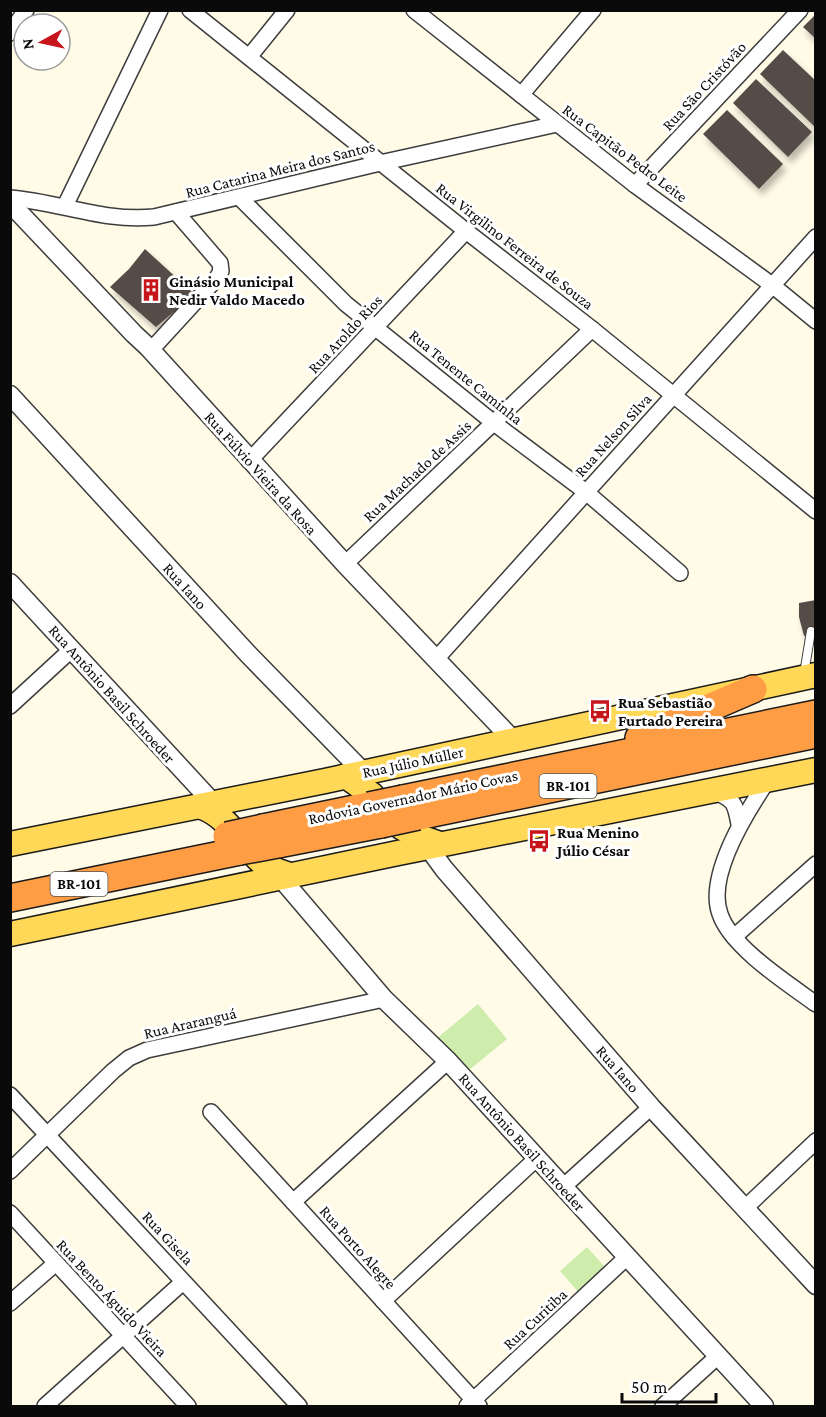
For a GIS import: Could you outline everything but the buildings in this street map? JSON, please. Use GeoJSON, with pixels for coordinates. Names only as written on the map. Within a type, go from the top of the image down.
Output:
{"type":"FeatureCollection","features":[{"type":"Feature","properties":{"kind":"highway"},"geometry":{"type":"LineString","coordinates":[[588,760],[753,689]]}},
{"type":"Feature","properties":{"kind":"highway","name":"Rodovia Governador Mário Covas"},"geometry":{"type":"LineString","coordinates":[[10,879],[381,798],[588,760],[816,714]]}},
{"type":"Feature","properties":{"kind":"highway","name":"Rodovia Governador Mário Covas"},"geometry":{"type":"LineString","coordinates":[[381,798],[816,734]]}},
{"type":"Feature","properties":{"kind":"highway","name":"Rodovia Governador Mário Covas"},"geometry":{"type":"LineString","coordinates":[[10,898],[237,828]]}},
{"type":"Feature","properties":{"kind":"main road","name":"Rua Júlio Müller"},"geometry":{"type":"LineString","coordinates":[[10,844],[237,828],[381,798],[514,741],[810,676]]}},
{"type":"Feature","properties":{"kind":"main road"},"geometry":{"type":"LineString","coordinates":[[10,934],[398,853],[816,770]]}},
{"type":"Feature","properties":{"kind":"main road","name":"Rua Iano"},"geometry":{"type":"LineString","coordinates":[[381,798],[417,836],[434,846]]}},
{"type":"Feature","properties":{"kind":"main road"},"geometry":{"type":"LineString","coordinates":[[381,798],[402,840],[398,853]]}},
{"type":"Feature","properties":{"kind":"main road"},"geometry":{"type":"LineString","coordinates":[[237,828],[259,867],[254,883]]}},
{"type":"Feature","properties":{"kind":"main road","name":"Rua Antônio Basil Schroeder"},"geometry":{"type":"LineString","coordinates":[[237,828],[266,866],[285,876]]}},
{"type":"Feature","properties":{"kind":"street"},"geometry":{"type":"LineString","coordinates":[[10,33],[26,10]]}},
{"type":"Feature","properties":{"kind":"street"},"geometry":{"type":"LineString","coordinates":[[65,206],[160,10]]}},
{"type":"Feature","properties":{"kind":"street","name":"Rua Virgilino Ferreira de Souza"},"geometry":{"type":"LineString","coordinates":[[190,10],[592,329],[816,512]]}},
{"type":"Feature","properties":{"kind":"street"},"geometry":{"type":"LineString","coordinates":[[249,57],[287,10]]}},
{"type":"Feature","properties":{"kind":"street","name":"Rua Capitão Pedro Leite"},"geometry":{"type":"LineString","coordinates":[[414,10],[635,185],[772,285],[816,321]]}},
{"type":"Feature","properties":{"kind":"street"},"geometry":{"type":"LineString","coordinates":[[521,95],[593,10]]}},
{"type":"Feature","properties":{"kind":"street","name":"Rua São Cristóvão"},"geometry":{"type":"LineString","coordinates":[[635,185],[800,10]]}},
{"type":"Feature","properties":{"kind":"street","name":"Rua Catarina Meira dos Santos"},"geometry":{"type":"LineString","coordinates":[[10,198],[65,206],[122,219],[154,217],[557,124]]}},
{"type":"Feature","properties":{"kind":"street","name":"Rua Tenente Caminha"},"geometry":{"type":"LineString","coordinates":[[240,198],[333,292],[494,423],[586,492],[680,573]]}},
{"type":"Feature","properties":{"kind":"street","name":"Rua Fúlvio Vieira da Rosa"},"geometry":{"type":"LineString","coordinates":[[10,203],[151,350],[249,461],[514,741]]}},
{"type":"Feature","properties":{"kind":"street"},"geometry":{"type":"LineString","coordinates":[[151,350],[221,271],[220,262],[176,212]]}},
{"type":"Feature","properties":{"kind":"street","name":"Rua Aroldo Rios"},"geometry":{"type":"LineString","coordinates":[[249,461],[466,231]]}},
{"type":"Feature","properties":{"kind":"street","name":"Rua Nelson Silva"},"geometry":{"type":"LineString","coordinates":[[437,658],[816,237]]}},
{"type":"Feature","properties":{"kind":"street","name":"Rua Machado de Assis"},"geometry":{"type":"LineString","coordinates":[[345,564],[592,329]]}},
{"type":"Feature","properties":{"kind":"street","name":"Rua Iano"},"geometry":{"type":"LineString","coordinates":[[10,395],[381,798]]}},
{"type":"Feature","properties":{"kind":"street","name":"Rua Antônio Basil Schroeder"},"geometry":{"type":"LineString","coordinates":[[10,583],[237,828]]}},
{"type":"Feature","properties":{"kind":"street"},"geometry":{"type":"LineString","coordinates":[[10,706],[72,649]]}},
{"type":"Feature","properties":{"kind":"street"},"geometry":{"type":"LineString","coordinates":[[768,780],[739,824],[717,890],[719,913],[734,937],[761,963],[816,1004]]}},
{"type":"Feature","properties":{"kind":"street"},"geometry":{"type":"LineString","coordinates":[[713,791],[731,800],[735,805],[739,824]]}},
{"type":"Feature","properties":{"kind":"street","name":"Rua Iano"},"geometry":{"type":"LineString","coordinates":[[434,846],[444,869],[651,1107],[816,1286]]}},
{"type":"Feature","properties":{"kind":"street"},"geometry":{"type":"LineString","coordinates":[[734,937],[816,864]]}},
{"type":"Feature","properties":{"kind":"street","name":"Rua Antônio Basil Schroeder"},"geometry":{"type":"LineString","coordinates":[[285,876],[384,999],[448,1061],[764,1407]]}},
{"type":"Feature","properties":{"kind":"street","name":"Rua Araranguá"},"geometry":{"type":"LineString","coordinates":[[10,1171],[129,1058],[147,1050],[384,999]]}},
{"type":"Feature","properties":{"kind":"street"},"geometry":{"type":"LineString","coordinates":[[293,1202],[448,1061]]}},
{"type":"Feature","properties":{"kind":"street","name":"Rua Gisela"},"geometry":{"type":"LineString","coordinates":[[10,1095],[299,1407]]}},
{"type":"Feature","properties":{"kind":"street"},"geometry":{"type":"LineString","coordinates":[[563,1187],[651,1107]]}},
{"type":"Feature","properties":{"kind":"street","name":"Rua Porto Alegre"},"geometry":{"type":"LineString","coordinates":[[211,1112],[473,1404]]}},
{"type":"Feature","properties":{"kind":"street"},"geometry":{"type":"LineString","coordinates":[[746,1208],[816,1141]]}},
{"type":"Feature","properties":{"kind":"street"},"geometry":{"type":"LineString","coordinates":[[383,1301],[537,1158]]}},
{"type":"Feature","properties":{"kind":"street","name":"Rua Bento Águido Vieira"},"geometry":{"type":"LineString","coordinates":[[10,1213],[186,1406]]}},
{"type":"Feature","properties":{"kind":"street","name":"Rua Curitiba"},"geometry":{"type":"LineString","coordinates":[[473,1404],[627,1257]]}},
{"type":"Feature","properties":{"kind":"street"},"geometry":{"type":"LineString","coordinates":[[10,1303],[56,1263]]}},
{"type":"Feature","properties":{"kind":"street"},"geometry":{"type":"LineString","coordinates":[[45,1407],[183,1282]]}},
{"type":"Feature","properties":{"kind":"street"},"geometry":{"type":"LineString","coordinates":[[663,1407],[718,1356]]}},
{"type":"Feature","properties":{"kind":"lane"},"geometry":{"type":"LineString","coordinates":[[810,676],[811,631]]}},
{"type":"Feature","properties":{"kind":"green space"},"geometry":{"type":"Polygon","coordinates":[[[478,1004],[507,1039],[463,1075],[435,1040],[478,1004]]]}},
{"type":"Feature","properties":{"kind":"green space"},"geometry":{"type":"Polygon","coordinates":[[[587,1247],[606,1268],[579,1293],[560,1271],[587,1247]]]}},
{"type":"Feature","properties":{"kind":"place","name":"Ginásio Municipal Nedir Valdo Macedo"},"geometry":{"type":"Point","coordinates":[151,290]}},
{"type":"Feature","properties":{"kind":"place","name":"Rua Sebastião Furtado Pereira"},"geometry":{"type":"Point","coordinates":[600,711]}},
{"type":"Feature","properties":{"kind":"place","name":"Rua Menino Júlio César"},"geometry":{"type":"Point","coordinates":[539,841]}}]}
